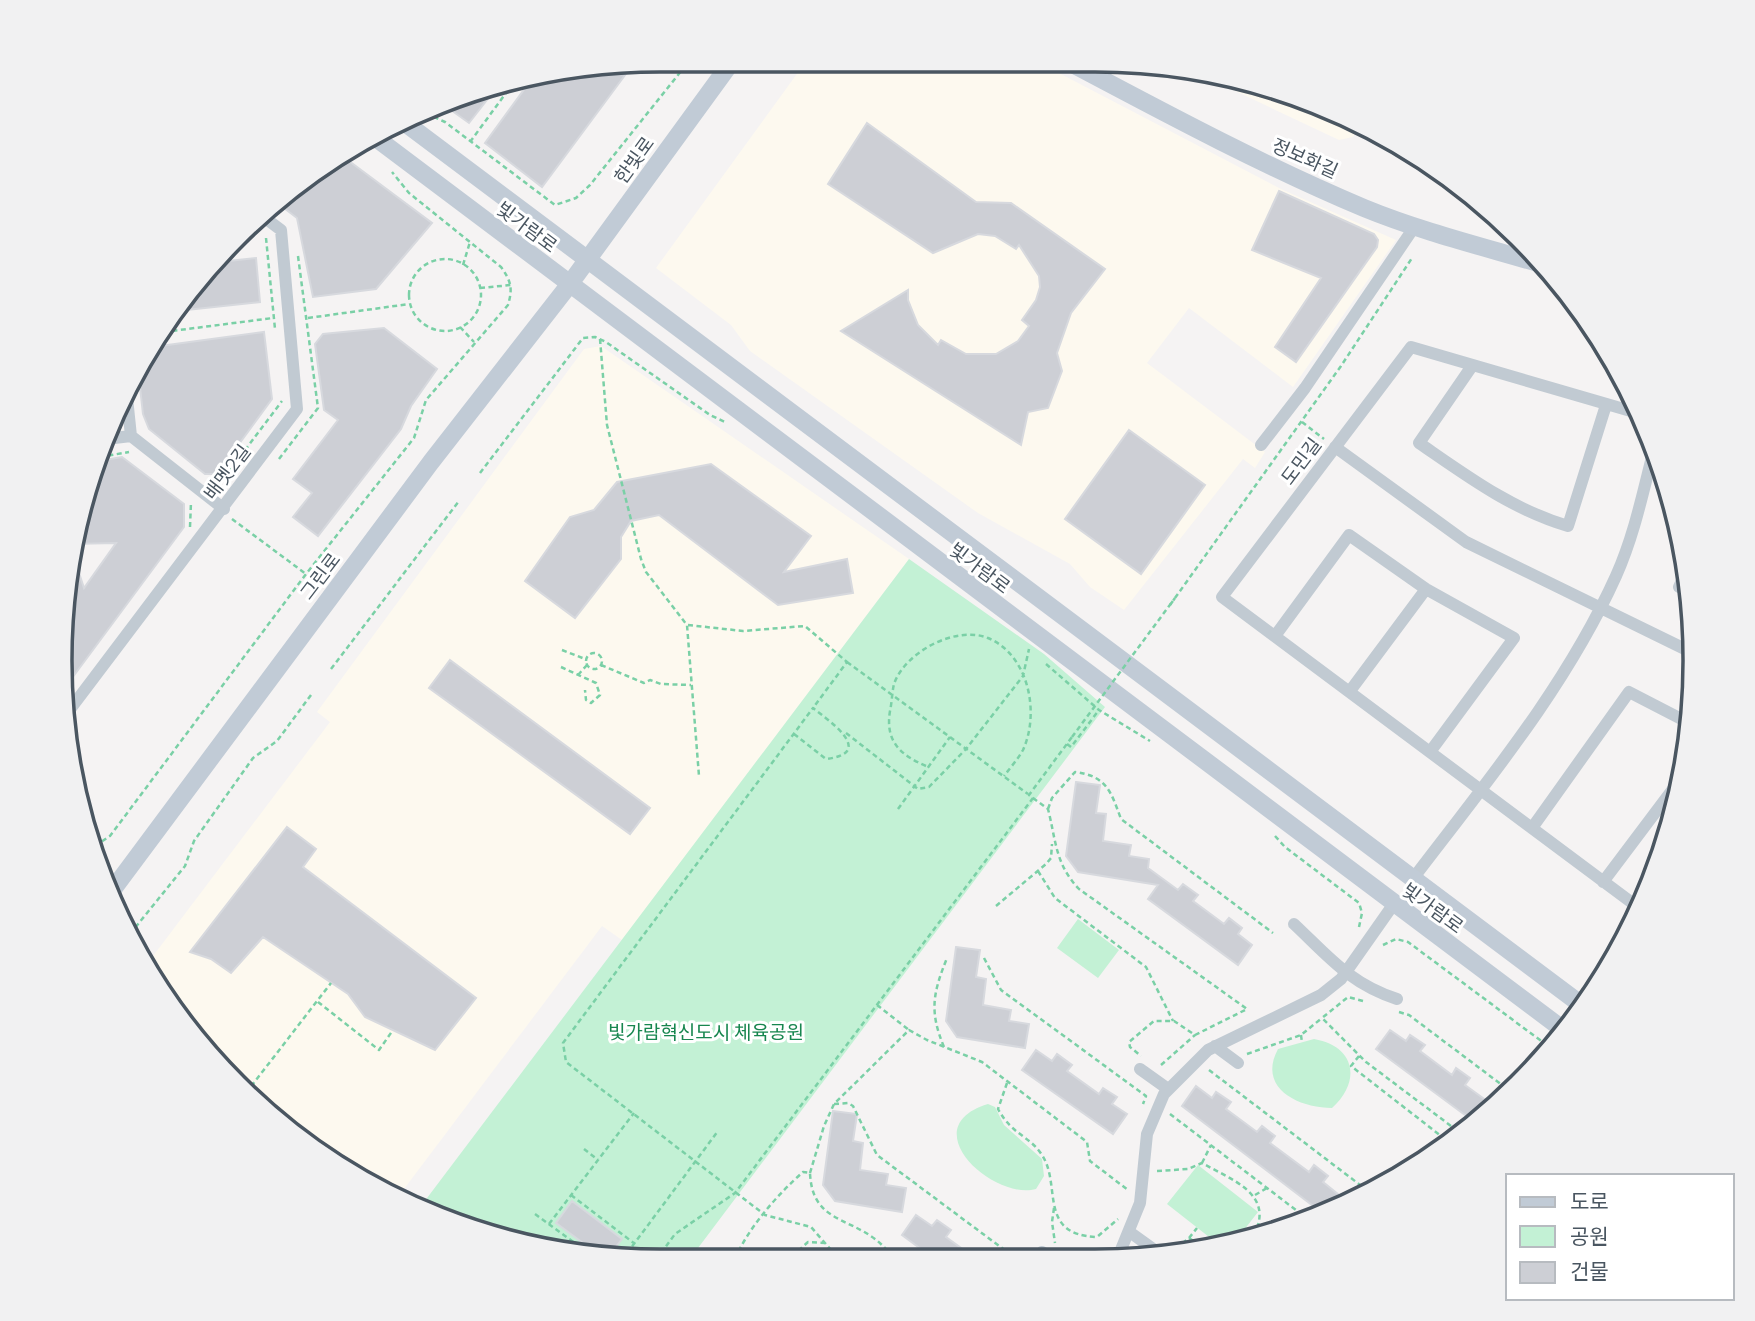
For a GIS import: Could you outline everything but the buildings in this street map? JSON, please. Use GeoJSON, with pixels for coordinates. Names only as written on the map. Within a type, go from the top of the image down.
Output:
{"type":"FeatureCollection","features":[{"type":"Feature","properties":{"kind":"main road","name":"한빛로"},"geometry":{"type":"LineString","coordinates":[[569,285],[724,72]]}},
{"type":"Feature","properties":{"kind":"main road","name":"정보화길"},"geometry":{"type":"LineString","coordinates":[[1088,72],[1222,143],[1364,208],[1525,259]]}},
{"type":"Feature","properties":{"kind":"main road","name":"빛가람로"},"geometry":{"type":"LineString","coordinates":[[411,127],[1575,1000]]}},
{"type":"Feature","properties":{"kind":"main road","name":"빛가람로"},"geometry":{"type":"LineString","coordinates":[[382,142],[1557,1026]]}},
{"type":"Feature","properties":{"kind":"main road","name":"그린로"},"geometry":{"type":"LineString","coordinates":[[116,885],[431,462],[569,285]]}},
{"type":"Feature","properties":{"kind":"street","name":"배멧2길"},"geometry":{"type":"LineString","coordinates":[[74,705],[228,514],[289,421],[298,399],[281,230],[269,221]]}},
{"type":"Feature","properties":{"kind":"street"},"geometry":{"type":"LineString","coordinates":[[1261,444],[1287,411],[1415,226]]}},
{"type":"Feature","properties":{"kind":"street","name":"도민길"},"geometry":{"type":"LineString","coordinates":[[1628,411],[1411,347],[1222,597],[1631,902]]}},
{"type":"Feature","properties":{"kind":"street"},"geometry":{"type":"LineString","coordinates":[[1472,366],[1419,443],[1498,498],[1532,516],[1568,526],[1606,405]]}},
{"type":"Feature","properties":{"kind":"street"},"geometry":{"type":"LineString","coordinates":[[128,409],[131,436],[228,514]]}},
{"type":"Feature","properties":{"kind":"street"},"geometry":{"type":"LineString","coordinates":[[116,438],[131,436]]}},
{"type":"Feature","properties":{"kind":"street"},"geometry":{"type":"LineString","coordinates":[[1335,447],[1466,542],[1683,648]]}},
{"type":"Feature","properties":{"kind":"street"},"geometry":{"type":"LineString","coordinates":[[1412,880],[1559,679],[1600,608],[1630,540],[1650,465]]}},
{"type":"Feature","properties":{"kind":"street"},"geometry":{"type":"LineString","coordinates":[[1275,635],[1349,535],[1426,589],[1514,638],[1430,752]]}},
{"type":"Feature","properties":{"kind":"street"},"geometry":{"type":"LineString","coordinates":[[1350,691],[1426,589]]}},
{"type":"Feature","properties":{"kind":"street"},"geometry":{"type":"LineString","coordinates":[[1532,828],[1629,692],[1680,718]]}},
{"type":"Feature","properties":{"kind":"street"},"geometry":{"type":"LineString","coordinates":[[1603,882],[1667,797]]}},
{"type":"Feature","properties":{"kind":"street"},"geometry":{"type":"LineString","coordinates":[[1123,1248],[1131,1233],[1140,1203],[1146,1134],[1168,1089],[1215,1046],[1321,995],[1344,974],[1393,905]]}},
{"type":"Feature","properties":{"kind":"street"},"geometry":{"type":"LineString","coordinates":[[1294,924],[1344,974],[1396,1005]]}},
{"type":"Feature","properties":{"kind":"street"},"geometry":{"type":"LineString","coordinates":[[1215,1046],[1234,1060]]}},
{"type":"Feature","properties":{"kind":"street"},"geometry":{"type":"LineString","coordinates":[[1145,1065],[1168,1089]]}},
{"type":"Feature","properties":{"kind":"street"},"geometry":{"type":"LineString","coordinates":[[1131,1233],[1153,1246]]}},
{"type":"Feature","properties":{"kind":"path"},"geometry":{"type":"LineString","coordinates":[[433,118],[555,205],[576,198],[590,185],[680,72]]}},
{"type":"Feature","properties":{"kind":"path"},"geometry":{"type":"LineString","coordinates":[[470,142],[507,92]]}},
{"type":"Feature","properties":{"kind":"path"},"geometry":{"type":"LineString","coordinates":[[101,842],[110,836],[306,574],[414,438],[426,400],[508,305],[511,285],[501,267],[409,193],[387,164]]}},
{"type":"Feature","properties":{"kind":"path"},"geometry":{"type":"LineString","coordinates":[[260,231],[266,235],[275,330]]}},
{"type":"Feature","properties":{"kind":"path"},"geometry":{"type":"LineString","coordinates":[[463,265],[470,242]]}},
{"type":"Feature","properties":{"kind":"path"},"geometry":{"type":"LineString","coordinates":[[1170,605],[1367,328],[1414,254]]}},
{"type":"Feature","properties":{"kind":"path"},"geometry":{"type":"LineString","coordinates":[[447,259],[463,265],[476,277],[480,288],[477,311],[460,327],[449,330],[426,325],[417,317],[410,304],[410,284],[424,265],[447,259]]}},
{"type":"Feature","properties":{"kind":"path"},"geometry":{"type":"LineString","coordinates":[[480,288],[511,285]]}},
{"type":"Feature","properties":{"kind":"path"},"geometry":{"type":"LineString","coordinates":[[308,318],[410,304]]}},
{"type":"Feature","properties":{"kind":"path"},"geometry":{"type":"LineString","coordinates":[[172,331],[273,318]]}},
{"type":"Feature","properties":{"kind":"path"},"geometry":{"type":"LineString","coordinates":[[460,327],[475,343]]}},
{"type":"Feature","properties":{"kind":"path"},"geometry":{"type":"LineString","coordinates":[[480,472],[583,338],[600,340],[709,415],[734,426]]}},
{"type":"Feature","properties":{"kind":"path"},"geometry":{"type":"LineString","coordinates":[[600,340],[607,425],[641,559],[646,572],[687,625],[699,776]]}},
{"type":"Feature","properties":{"kind":"path"},"geometry":{"type":"LineString","coordinates":[[204,481],[224,478],[282,401],[283,390]]}},
{"type":"Feature","properties":{"kind":"path"},"geometry":{"type":"LineString","coordinates":[[1287,411],[1335,447]]}},
{"type":"Feature","properties":{"kind":"path"},"geometry":{"type":"LineString","coordinates":[[109,455],[128,452],[138,460]]}},
{"type":"Feature","properties":{"kind":"path"},"geometry":{"type":"LineString","coordinates":[[189,531],[192,519],[191,500]]}},
{"type":"Feature","properties":{"kind":"path"},"geometry":{"type":"LineString","coordinates":[[331,669],[459,501]]}},
{"type":"Feature","properties":{"kind":"path"},"geometry":{"type":"LineString","coordinates":[[228,514],[306,574]]}},
{"type":"Feature","properties":{"kind":"path"},"geometry":{"type":"LineString","coordinates":[[1030,795],[1175,598]]}},
{"type":"Feature","properties":{"kind":"path"},"geometry":{"type":"LineString","coordinates":[[687,625],[743,631],[805,626],[847,662],[1048,809]]}},
{"type":"Feature","properties":{"kind":"path"},"geometry":{"type":"LineString","coordinates":[[926,766],[907,758],[892,744],[888,720],[895,683],[910,662],[928,647],[953,636],[987,638],[1011,655],[1023,676],[1031,709],[1023,750],[1004,776]]}},
{"type":"Feature","properties":{"kind":"path"},"geometry":{"type":"LineString","coordinates":[[813,708],[915,787],[929,787],[966,749],[1023,676],[1029,649],[1100,710],[1152,743]]}},
{"type":"Feature","properties":{"kind":"path"},"geometry":{"type":"LineString","coordinates":[[562,650],[586,660]]}},
{"type":"Feature","properties":{"kind":"path"},"geometry":{"type":"LineString","coordinates":[[591,653],[596,653],[602,658],[601,665],[594,669],[587,665],[586,660],[591,653]]}},
{"type":"Feature","properties":{"kind":"path"},"geometry":{"type":"LineString","coordinates":[[831,1249],[811,1227],[765,1214],[735,1193],[566,1062],[563,1043],[847,662]]}},
{"type":"Feature","properties":{"kind":"path"},"geometry":{"type":"LineString","coordinates":[[578,675],[587,665]]}},
{"type":"Feature","properties":{"kind":"path"},"geometry":{"type":"LineString","coordinates":[[601,665],[644,683],[650,680],[661,684],[692,685]]}},
{"type":"Feature","properties":{"kind":"path"},"geometry":{"type":"LineString","coordinates":[[561,667],[599,687],[597,701],[592,703],[586,700],[585,690]]}},
{"type":"Feature","properties":{"kind":"path"},"geometry":{"type":"LineString","coordinates":[[136,928],[185,866],[194,841],[253,758],[277,741],[311,695]]}},
{"type":"Feature","properties":{"kind":"path"},"geometry":{"type":"LineString","coordinates":[[1067,744],[1071,747],[1100,710]]}},
{"type":"Feature","properties":{"kind":"path"},"geometry":{"type":"LineString","coordinates":[[794,734],[826,759],[837,757],[845,751],[848,743],[845,733]]}},
{"type":"Feature","properties":{"kind":"path"},"geometry":{"type":"LineString","coordinates":[[898,809],[915,787],[926,766],[950,737]]}},
{"type":"Feature","properties":{"kind":"path"},"geometry":{"type":"LineString","coordinates":[[996,906],[1051,858],[1048,809],[1052,798],[1076,772],[1093,774],[1111,791],[1121,820],[1273,933]]}},
{"type":"Feature","properties":{"kind":"path"},"geometry":{"type":"LineString","coordinates":[[664,1249],[675,1234],[735,1193],[1033,798]]}},
{"type":"Feature","properties":{"kind":"path"},"geometry":{"type":"LineString","coordinates":[[1270,830],[1285,847],[1359,903],[1362,916],[1359,930]]}},
{"type":"Feature","properties":{"kind":"path"},"geometry":{"type":"LineString","coordinates":[[1052,841],[1066,876],[1079,889],[1247,1009],[1195,1035],[1157,1068]]}},
{"type":"Feature","properties":{"kind":"path"},"geometry":{"type":"LineString","coordinates":[[1038,871],[1055,898],[1146,967],[1174,1021],[1195,1035]]}},
{"type":"Feature","properties":{"kind":"path"},"geometry":{"type":"LineString","coordinates":[[1377,952],[1396,939],[1408,942],[1543,1042]]}},
{"type":"Feature","properties":{"kind":"path"},"geometry":{"type":"LineString","coordinates":[[944,1047],[933,1021],[937,983],[947,958]]}},
{"type":"Feature","properties":{"kind":"path"},"geometry":{"type":"LineString","coordinates":[[984,958],[1001,990],[1146,1096],[1143,1106]]}},
{"type":"Feature","properties":{"kind":"path"},"geometry":{"type":"LineString","coordinates":[[252,1085],[331,983]]}},
{"type":"Feature","properties":{"kind":"path"},"geometry":{"type":"LineString","coordinates":[[1200,1072],[1219,1059],[1234,1060],[1301,1035],[1348,997],[1370,1003]]}},
{"type":"Feature","properties":{"kind":"path"},"geometry":{"type":"LineString","coordinates":[[317,1002],[379,1050],[393,1030]]}},
{"type":"Feature","properties":{"kind":"path"},"geometry":{"type":"LineString","coordinates":[[877,1005],[909,1030],[982,1062],[1087,1142],[1090,1161],[1129,1191]]}},
{"type":"Feature","properties":{"kind":"path"},"geometry":{"type":"LineString","coordinates":[[1396,1005],[1502,1085]]}},
{"type":"Feature","properties":{"kind":"path"},"geometry":{"type":"LineString","coordinates":[[1322,1018],[1359,1055],[1453,1128]]}},
{"type":"Feature","properties":{"kind":"path"},"geometry":{"type":"LineString","coordinates":[[1145,1065],[1130,1048],[1129,1042],[1154,1021],[1174,1021]]}},
{"type":"Feature","properties":{"kind":"path"},"geometry":{"type":"LineString","coordinates":[[886,1249],[874,1237],[831,1216],[822,1207],[813,1194],[810,1173],[824,1126],[834,1104],[909,1030]]}},
{"type":"Feature","properties":{"kind":"path"},"geometry":{"type":"LineString","coordinates":[[1301,1035],[1302,1043]]}},
{"type":"Feature","properties":{"kind":"path"},"geometry":{"type":"LineString","coordinates":[[1359,1055],[1351,1066],[1441,1136]]}},
{"type":"Feature","properties":{"kind":"path"},"geometry":{"type":"LineString","coordinates":[[1206,1068],[1361,1186]]}},
{"type":"Feature","properties":{"kind":"path"},"geometry":{"type":"LineString","coordinates":[[1007,1083],[998,1109],[1007,1127],[1035,1145],[1045,1159],[1054,1208],[1051,1249]]}},
{"type":"Feature","properties":{"kind":"path"},"geometry":{"type":"LineString","coordinates":[[834,1104],[848,1103],[853,1106],[877,1155],[1003,1249]]}},
{"type":"Feature","properties":{"kind":"path"},"geometry":{"type":"LineString","coordinates":[[1165,1120],[1171,1105]]}},
{"type":"Feature","properties":{"kind":"path"},"geometry":{"type":"LineString","coordinates":[[1167,1112],[1299,1212]]}},
{"type":"Feature","properties":{"kind":"path"},"geometry":{"type":"LineString","coordinates":[[549,1224],[634,1113]]}},
{"type":"Feature","properties":{"kind":"path"},"geometry":{"type":"LineString","coordinates":[[632,1248],[718,1131]]}},
{"type":"Feature","properties":{"kind":"path"},"geometry":{"type":"LineString","coordinates":[[1157,1164],[1157,1173],[1188,1169],[1202,1163],[1211,1145]]}},
{"type":"Feature","properties":{"kind":"path"},"geometry":{"type":"LineString","coordinates":[[584,1149],[598,1160]]}},
{"type":"Feature","properties":{"kind":"path"},"geometry":{"type":"LineString","coordinates":[[1202,1163],[1254,1195],[1260,1207],[1259,1226]]}},
{"type":"Feature","properties":{"kind":"path"},"geometry":{"type":"LineString","coordinates":[[739,1249],[794,1180],[803,1172],[810,1173]]}},
{"type":"Feature","properties":{"kind":"path"},"geometry":{"type":"LineString","coordinates":[[1127,1199],[1129,1178]]}},
{"type":"Feature","properties":{"kind":"path"},"geometry":{"type":"LineString","coordinates":[[1254,1195],[1267,1188]]}},
{"type":"Feature","properties":{"kind":"path"},"geometry":{"type":"LineString","coordinates":[[571,1195],[635,1244]]}},
{"type":"Feature","properties":{"kind":"path"},"geometry":{"type":"LineString","coordinates":[[1054,1208],[1062,1222],[1079,1236],[1097,1237],[1121,1214]]}},
{"type":"Feature","properties":{"kind":"path"},"geometry":{"type":"LineString","coordinates":[[535,1214],[574,1242]]}},
{"type":"Feature","properties":{"kind":"path"},"geometry":{"type":"LineString","coordinates":[[1183,1242],[1197,1228]]}},
{"type":"Feature","properties":{"kind":"path"},"geometry":{"type":"LineString","coordinates":[[1189,1238],[1193,1241]]}},
{"type":"Feature","properties":{"kind":"path"},"geometry":{"type":"LineString","coordinates":[[800,1249],[808,1242],[826,1243]]}},
{"type":"Feature","properties":{"kind":"shaded area"},"geometry":{"type":"Polygon","coordinates":[[[798,72],[1057,72],[1281,189],[1396,240],[1293,387],[1189,308],[1147,363],[1265,452],[1255,468],[1243,459],[1124,610],[1090,587],[1070,564],[978,513],[750,351],[731,325],[656,268],[798,72]]]}},
{"type":"Feature","properties":{"kind":"shaded area"},"geometry":{"type":"Polygon","coordinates":[[[1228,87],[1284,103],[1356,132],[1353,137],[1339,140],[1228,87]]]}},
{"type":"Feature","properties":{"kind":"shaded area"},"geometry":{"type":"Polygon","coordinates":[[[601,346],[909,559],[622,940],[602,926],[403,1190],[333,1150],[302,1128],[244,1077],[193,1019],[152,957],[330,722],[317,712],[584,349],[601,346]]]}},
{"type":"Feature","properties":{"kind":"green space","name":"빛가람혁신도시 체육공원"},"geometry":{"type":"Polygon","coordinates":[[[909,559],[1044,654],[1105,707],[697,1249],[622,1248],[546,1238],[471,1218],[426,1200],[909,559]]]}},
{"type":"Feature","properties":{"kind":"green space"},"geometry":{"type":"Polygon","coordinates":[[[1078,919],[1119,950],[1098,978],[1057,948],[1078,919]]]}},
{"type":"Feature","properties":{"kind":"green space"},"geometry":{"type":"Polygon","coordinates":[[[1314,1039],[1338,1049],[1350,1066],[1348,1087],[1332,1108],[1294,1100],[1277,1085],[1273,1075],[1273,1063],[1278,1049],[1314,1039]]]}},
{"type":"Feature","properties":{"kind":"green space"},"geometry":{"type":"Polygon","coordinates":[[[988,1104],[995,1107],[1004,1125],[1042,1159],[1044,1176],[1036,1189],[1018,1190],[1000,1184],[967,1160],[958,1144],[957,1129],[966,1115],[988,1104]]]}},
{"type":"Feature","properties":{"kind":"green space"},"geometry":{"type":"Polygon","coordinates":[[[1198,1165],[1258,1212],[1244,1230],[1210,1238],[1167,1204],[1198,1165]]]}}]}
